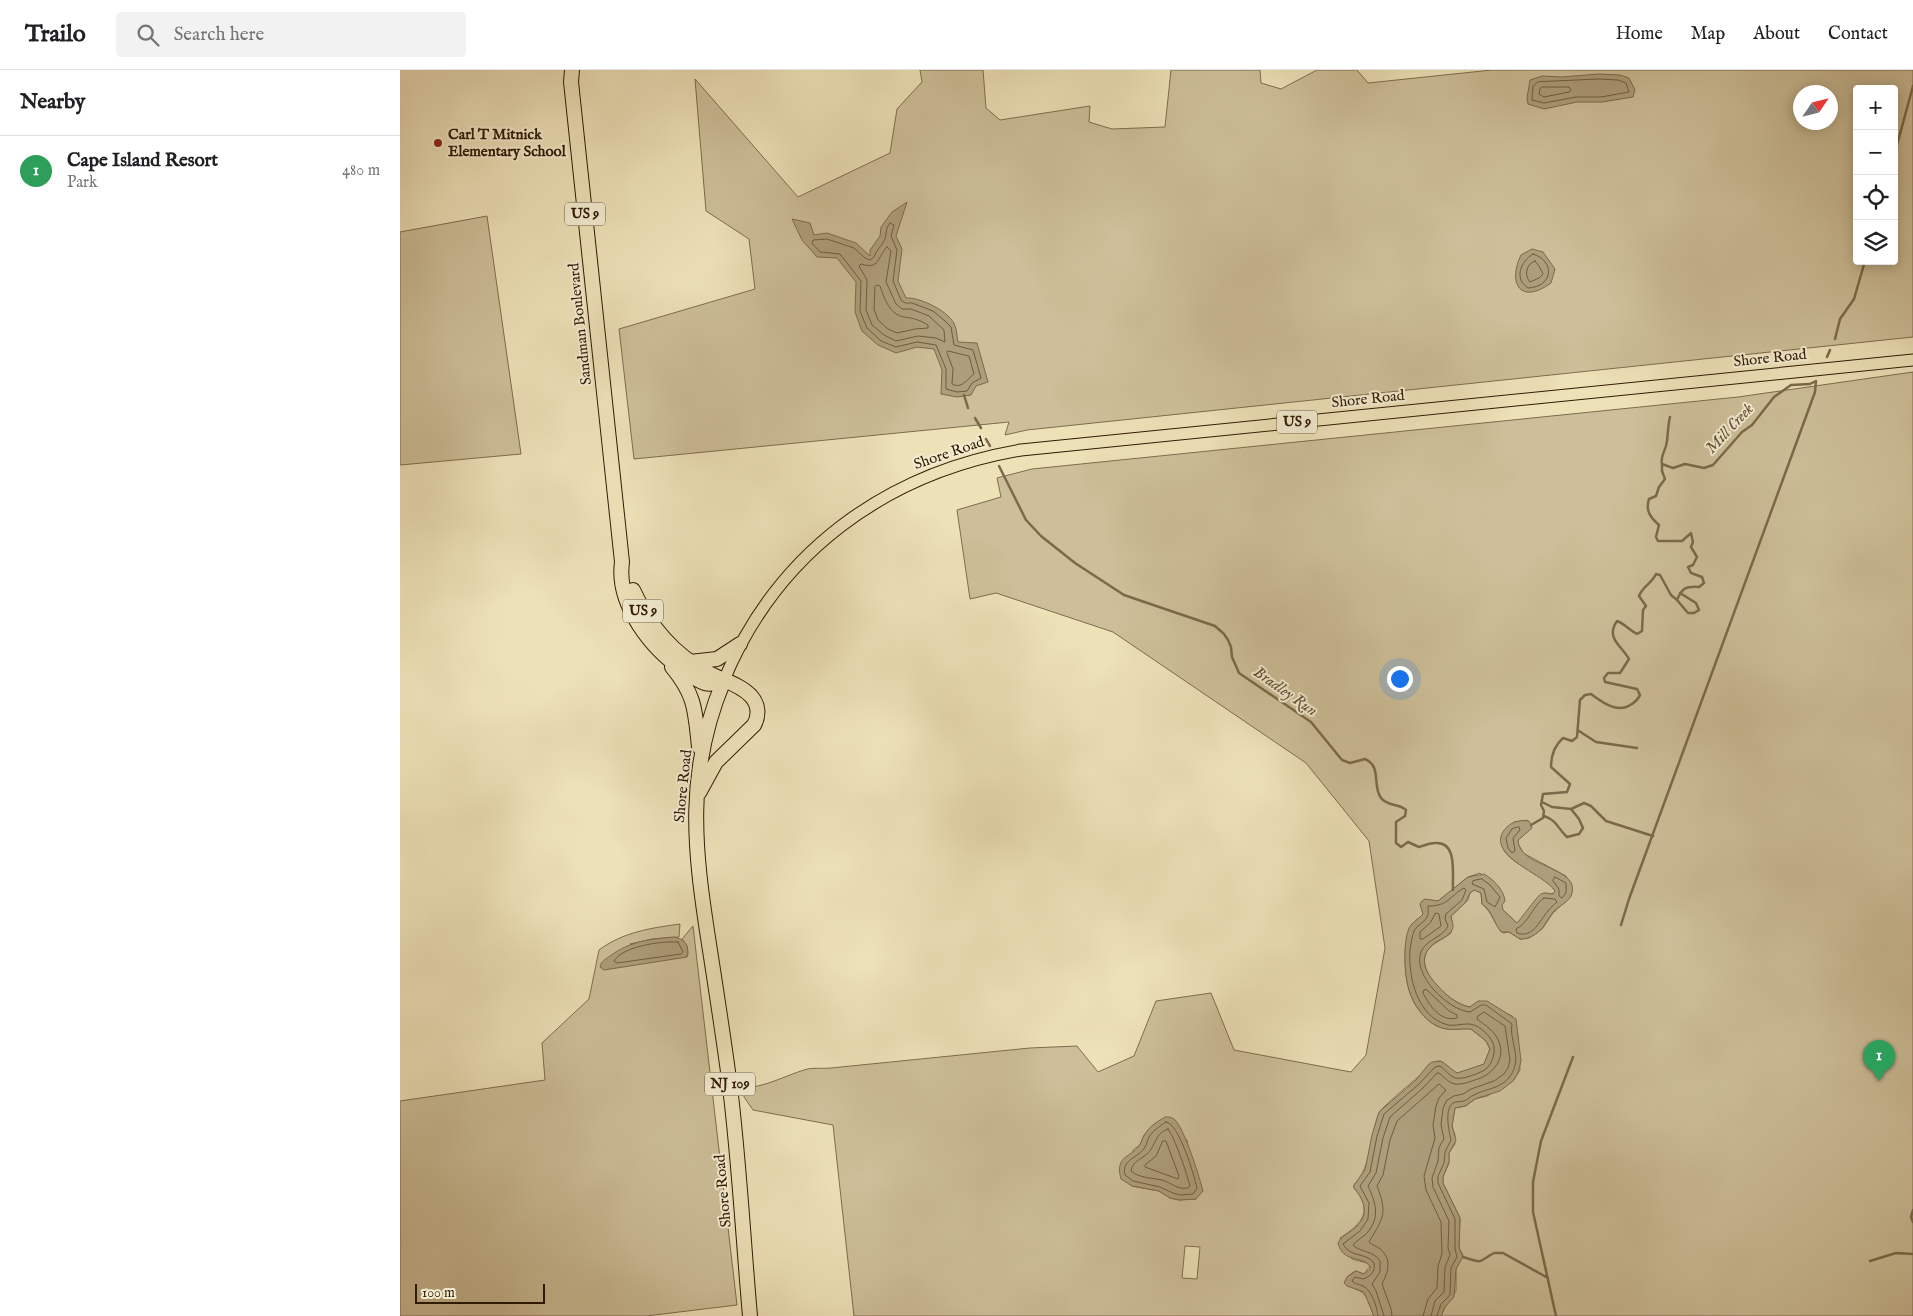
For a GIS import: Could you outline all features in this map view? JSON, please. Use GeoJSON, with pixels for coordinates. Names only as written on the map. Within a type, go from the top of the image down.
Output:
{"type":"FeatureCollection","features":[{"type":"Feature","properties":{"kind":"highway","name":"Sandman Boulevard"},"geometry":{"type":"LineString","coordinates":[[570,74],[622,562],[620,575],[634,614],[646,636],[660,653],[700,681],[713,685],[724,680]]}},
{"type":"Feature","properties":{"kind":"highway","name":"Sandman Boulevard"},"geometry":{"type":"LineString","coordinates":[[622,562],[639,604],[652,625],[667,642],[690,662],[724,680]]}},
{"type":"Feature","properties":{"kind":"highway","name":"US 9"},"geometry":{"type":"LineString","coordinates":[[690,662],[717,659],[740,644]]}},
{"type":"Feature","properties":{"kind":"highway"},"geometry":{"type":"LineString","coordinates":[[660,653],[681,679],[691,697],[696,717],[700,761]]}},
{"type":"Feature","properties":{"kind":"highway"},"geometry":{"type":"LineString","coordinates":[[696,798],[716,762],[757,720],[757,706],[750,695],[724,680]]}},
{"type":"Feature","properties":{"kind":"highway","name":"Shore Road"},"geometry":{"type":"LineString","coordinates":[[724,680],[709,723],[700,761],[696,798],[696,854],[729,1080],[750,1316]]}},
{"type":"Feature","properties":{"kind":"main road","name":"Shore Road"},"geometry":{"type":"LineString","coordinates":[[724,680],[740,644],[760,612],[785,579],[822,542],[847,521],[874,503],[920,478],[995,454],[1913,360]]}},
{"type":"Feature","properties":{"kind":"shaded area"},"geometry":{"type":"Polygon","coordinates":[[[920,70],[983,70],[986,108],[1000,120],[1090,106],[1089,122],[1112,129],[1165,127],[1171,70],[1260,70],[1261,83],[1281,89],[1317,70],[1357,70],[1368,83],[1492,70],[1913,70],[1913,337],[1027,430],[1005,435],[1009,422],[634,459],[619,329],[755,289],[749,239],[706,211],[695,79],[798,197],[890,153],[897,109],[922,82],[920,70]]]}},
{"type":"Feature","properties":{"kind":"shaded area"},"geometry":{"type":"Polygon","coordinates":[[[487,216],[521,454],[400,465],[400,232],[487,216]]]}},
{"type":"Feature","properties":{"kind":"shaded area"},"geometry":{"type":"Polygon","coordinates":[[[1913,372],[1913,1316],[1441,1316],[1456,1291],[1456,1269],[1463,1255],[1459,1248],[1460,1218],[1443,1183],[1443,1177],[1449,1163],[1449,1153],[1455,1144],[1452,1126],[1455,1108],[1466,1106],[1475,1099],[1487,1096],[1513,1081],[1520,1070],[1518,1036],[1512,1016],[1479,1001],[1470,1007],[1455,1001],[1432,980],[1427,972],[1425,956],[1432,945],[1451,933],[1451,916],[1468,900],[1470,893],[1474,890],[1481,893],[1482,904],[1503,933],[1509,932],[1520,939],[1529,938],[1542,929],[1553,913],[1571,896],[1572,890],[1566,876],[1523,853],[1518,840],[1527,832],[1527,820],[1514,822],[1504,851],[1516,862],[1544,879],[1555,891],[1553,894],[1545,893],[1541,896],[1517,923],[1503,910],[1480,873],[1468,877],[1438,901],[1427,900],[1421,906],[1423,914],[1412,924],[1408,934],[1405,950],[1406,976],[1407,984],[1416,1006],[1428,1020],[1441,1028],[1471,1029],[1486,1041],[1490,1049],[1484,1064],[1462,1072],[1454,1072],[1440,1061],[1437,1061],[1379,1113],[1368,1160],[1354,1185],[1363,1204],[1363,1216],[1354,1228],[1340,1238],[1352,1259],[1367,1263],[1370,1266],[1364,1274],[1355,1271],[1347,1277],[1355,1289],[1363,1293],[1374,1316],[854,1316],[833,1125],[753,1110],[744,1097],[744,1087],[766,1084],[807,1069],[1030,1048],[1077,1046],[1098,1072],[1134,1056],[1156,1001],[1211,993],[1234,1050],[1351,1072],[1366,1055],[1385,948],[1369,841],[1306,763],[1113,632],[996,593],[970,599],[957,510],[1001,497],[997,478],[1032,469],[1738,397],[1913,372]],[[1144,1135],[1140,1145],[1133,1150],[1132,1186],[1159,1191],[1170,1198],[1179,1200],[1196,1199],[1187,1140],[1144,1135]],[[1185,1246],[1182,1278],[1197,1279],[1200,1247],[1185,1246]]]}},
{"type":"Feature","properties":{"kind":"shaded area"},"geometry":{"type":"Polygon","coordinates":[[[680,924],[679,937],[652,939],[630,944],[688,955],[687,946],[682,939],[693,926],[737,1305],[646,1316],[400,1316],[400,1101],[545,1080],[542,1043],[589,999],[599,950],[628,935],[648,929],[680,924]]]}},
{"type":"Feature","properties":{"kind":"water"},"geometry":{"type":"Polygon","coordinates":[[[1599,74],[1620,75],[1629,78],[1635,90],[1633,97],[1602,102],[1577,102],[1544,109],[1528,104],[1530,80],[1542,76],[1562,77],[1599,74]]]}},
{"type":"Feature","properties":{"kind":"water"},"geometry":{"type":"Polygon","coordinates":[[[907,202],[896,236],[902,249],[898,281],[906,298],[919,300],[934,306],[948,316],[955,326],[958,342],[977,343],[988,382],[976,386],[971,395],[957,397],[941,394],[942,370],[934,349],[917,347],[896,353],[878,345],[862,331],[855,312],[856,282],[837,258],[817,257],[802,240],[792,219],[810,223],[814,235],[827,233],[856,243],[870,256],[870,250],[880,236],[881,227],[892,212],[907,202]]]}},
{"type":"Feature","properties":{"kind":"water"},"geometry":{"type":"Polygon","coordinates":[[[1532,249],[1543,252],[1555,269],[1551,283],[1532,292],[1520,288],[1516,282],[1516,275],[1521,255],[1532,249]]]}},
{"type":"Feature","properties":{"kind":"water"},"geometry":{"type":"Polygon","coordinates":[[[1517,821],[1529,821],[1531,829],[1518,840],[1521,849],[1528,856],[1568,879],[1572,886],[1571,896],[1554,911],[1538,933],[1531,937],[1520,939],[1509,932],[1501,932],[1489,910],[1482,904],[1481,893],[1474,890],[1470,893],[1465,903],[1451,916],[1453,928],[1451,932],[1430,947],[1425,958],[1426,969],[1432,980],[1452,999],[1470,1007],[1478,1001],[1487,1001],[1516,1019],[1521,1061],[1518,1073],[1513,1081],[1500,1091],[1475,1099],[1465,1106],[1455,1108],[1452,1126],[1456,1140],[1449,1153],[1449,1162],[1443,1177],[1443,1183],[1460,1218],[1459,1248],[1463,1257],[1456,1269],[1454,1297],[1445,1307],[1441,1316],[1374,1316],[1364,1292],[1347,1286],[1344,1283],[1347,1277],[1356,1271],[1364,1274],[1370,1269],[1370,1266],[1348,1256],[1340,1249],[1338,1243],[1356,1227],[1363,1217],[1363,1202],[1354,1185],[1365,1170],[1379,1112],[1416,1080],[1432,1062],[1441,1061],[1457,1073],[1484,1064],[1490,1049],[1486,1041],[1471,1029],[1441,1028],[1428,1020],[1416,1006],[1407,984],[1406,976],[1405,950],[1407,934],[1410,926],[1423,914],[1420,904],[1422,901],[1425,899],[1438,901],[1468,877],[1484,874],[1491,879],[1504,897],[1503,910],[1517,923],[1541,894],[1553,894],[1555,891],[1549,884],[1517,863],[1502,846],[1501,837],[1507,827],[1517,821]]]}},
{"type":"Feature","properties":{"kind":"water"},"geometry":{"type":"Polygon","coordinates":[[[674,937],[681,939],[686,944],[688,950],[687,957],[604,970],[600,967],[604,960],[625,947],[649,940],[674,937]]]}},
{"type":"Feature","properties":{"kind":"water"},"geometry":{"type":"Polygon","coordinates":[[[1165,1117],[1175,1120],[1187,1143],[1203,1191],[1196,1199],[1179,1200],[1170,1198],[1159,1191],[1132,1186],[1121,1179],[1120,1165],[1122,1161],[1138,1148],[1150,1127],[1165,1117]]]}},
{"type":"Feature","properties":{"kind":"waterway","name":"Mill Creek"},"geometry":{"type":"LineString","coordinates":[[1898,141],[1913,86]]}},
{"type":"Feature","properties":{"kind":"waterway","name":"Mill Creek"},"geometry":{"type":"LineString","coordinates":[[1835,339],[1840,319],[1854,299],[1864,265]]}},
{"type":"Feature","properties":{"kind":"waterway","name":"Mill Creek"},"geometry":{"type":"LineString","coordinates":[[1827,357],[1830,350]]}},
{"type":"Feature","properties":{"kind":"waterway","name":"Mill Creek"},"geometry":{"type":"LineString","coordinates":[[1531,825],[1543,818],[1544,811],[1541,805],[1543,794],[1567,792],[1570,784],[1551,767],[1552,759],[1555,748],[1563,738],[1572,741],[1577,737],[1580,700],[1585,695],[1591,694],[1606,704],[1621,708],[1632,704],[1640,695],[1637,689],[1605,682],[1604,678],[1608,673],[1620,673],[1629,659],[1614,637],[1613,632],[1617,621],[1637,634],[1642,631],[1643,610],[1646,606],[1639,596],[1656,574],[1660,575],[1671,595],[1677,600],[1685,589],[1699,587],[1704,583],[1702,577],[1691,573],[1688,567],[1693,565],[1697,557],[1691,547],[1693,542],[1691,533],[1682,541],[1658,541],[1656,537],[1659,525],[1650,514],[1648,503],[1649,499],[1656,496],[1659,487],[1665,479],[1662,464],[1673,468],[1685,464],[1704,468],[1713,465],[1742,432],[1752,425],[1774,397],[1791,385],[1810,384],[1816,381],[1815,392],[1621,925]]}},
{"type":"Feature","properties":{"kind":"waterway","name":"Bradley Run"},"geometry":{"type":"LineString","coordinates":[[964,395],[968,408]]}},
{"type":"Feature","properties":{"kind":"waterway"},"geometry":{"type":"LineString","coordinates":[[1662,464],[1670,417]]}},
{"type":"Feature","properties":{"kind":"waterway","name":"Bradley Run"},"geometry":{"type":"LineString","coordinates":[[975,418],[981,428]]}},
{"type":"Feature","properties":{"kind":"waterway","name":"Bradley Run"},"geometry":{"type":"LineString","coordinates":[[986,439],[990,446]]}},
{"type":"Feature","properties":{"kind":"waterway","name":"Bradley Run"},"geometry":{"type":"LineString","coordinates":[[999,466],[1026,520],[1041,536],[1075,563],[1124,595],[1215,626],[1228,640],[1232,657],[1239,673],[1311,722],[1342,760],[1350,763],[1365,759],[1370,762],[1375,771],[1378,793],[1381,798],[1387,803],[1400,806],[1406,810],[1405,816],[1396,822],[1396,843],[1401,847],[1408,842],[1419,847],[1431,843],[1442,844],[1447,847],[1451,853],[1452,860],[1453,890]]}},
{"type":"Feature","properties":{"kind":"waterway","name":"Mill Creek"},"geometry":{"type":"LineString","coordinates":[[1677,600],[1688,613],[1694,613],[1699,610],[1696,603],[1680,593]]}},
{"type":"Feature","properties":{"kind":"waterway"},"geometry":{"type":"LineString","coordinates":[[1579,731],[1596,742],[1637,748]]}},
{"type":"Feature","properties":{"kind":"waterway","name":"Mill Creek"},"geometry":{"type":"LineString","coordinates":[[1542,802],[1552,807],[1571,809],[1583,828],[1579,834],[1567,837],[1555,822],[1544,816]]}},
{"type":"Feature","properties":{"kind":"waterway"},"geometry":{"type":"LineString","coordinates":[[1571,809],[1584,803],[1591,806],[1606,821],[1653,836]]}},
{"type":"Feature","properties":{"kind":"waterway"},"geometry":{"type":"LineString","coordinates":[[1556,1316],[1533,1212],[1533,1182],[1541,1141],[1573,1057]]}},
{"type":"Feature","properties":{"kind":"waterway"},"geometry":{"type":"LineString","coordinates":[[1913,1210],[1911,1217],[1913,1222]]}},
{"type":"Feature","properties":{"kind":"waterway"},"geometry":{"type":"LineString","coordinates":[[1463,1257],[1480,1261],[1494,1253],[1503,1253],[1548,1278]]}},
{"type":"Feature","properties":{"kind":"waterway"},"geometry":{"type":"LineString","coordinates":[[1870,1261],[1896,1253],[1913,1254]]}},
{"type":"Feature","properties":{"kind":"place","name":"Carl T Mitnick Elementary School"},"geometry":{"type":"Point","coordinates":[438,143]}},
{"type":"Feature","properties":{"kind":"place","name":"Cape Island Resort"},"geometry":{"type":"Point","coordinates":[1879,1081]}}]}
